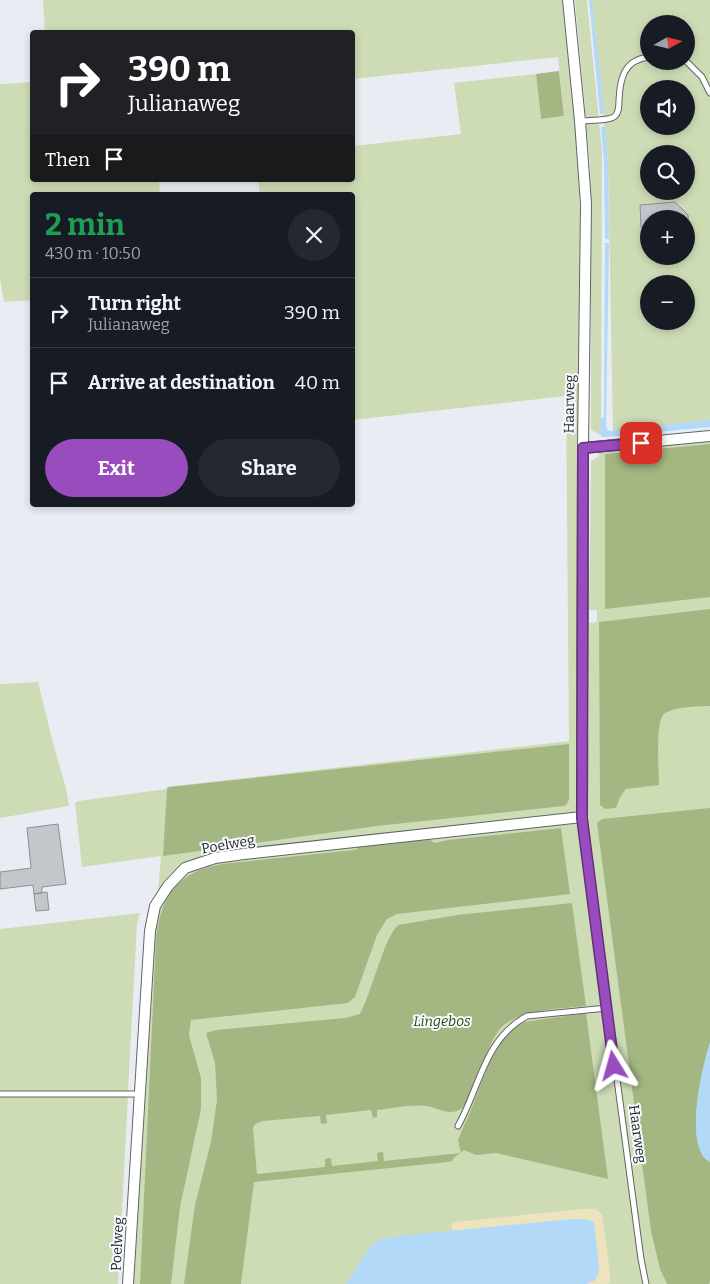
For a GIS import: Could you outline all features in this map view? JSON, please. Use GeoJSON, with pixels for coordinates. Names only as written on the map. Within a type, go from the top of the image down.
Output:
{"type":"FeatureCollection","features":[{"type":"Feature","properties":{"kind":"street","name":"Haarweg"},"geometry":{"type":"LineString","coordinates":[[568,0],[586,204],[582,818]]}},
{"type":"Feature","properties":{"kind":"street"},"geometry":{"type":"LineString","coordinates":[[583,448],[710,436]]}},
{"type":"Feature","properties":{"kind":"street","name":"Poelweg"},"geometry":{"type":"LineString","coordinates":[[128,1284],[150,931],[155,906],[168,886],[185,868],[215,858],[244,854],[582,818]]}},
{"type":"Feature","properties":{"kind":"lane"},"geometry":{"type":"LineString","coordinates":[[580,122],[609,119],[615,116],[619,110],[620,84],[624,73],[629,64],[640,58]]}},
{"type":"Feature","properties":{"kind":"lane"},"geometry":{"type":"LineString","coordinates":[[695,70],[702,77],[710,92]]}},
{"type":"Feature","properties":{"kind":"lane","name":"Haarweg"},"geometry":{"type":"LineString","coordinates":[[582,818],[606,1008],[646,1284]]}},
{"type":"Feature","properties":{"kind":"lane"},"geometry":{"type":"LineString","coordinates":[[458,1126],[488,1057],[500,1037],[516,1022],[528,1016],[606,1008]]}},
{"type":"Feature","properties":{"kind":"lane"},"geometry":{"type":"LineString","coordinates":[[0,1094],[140,1094]]}},
{"type":"Feature","properties":{"kind":"green space","name":"Lingebos"},"geometry":{"type":"Polygon","coordinates":[[[43,0],[565,0],[577,140],[580,211],[578,741],[589,739],[589,623],[597,622],[597,610],[589,610],[591,461],[599,456],[599,451],[710,441],[710,1284],[126,1284],[161,856],[82,867],[75,803],[166,789],[166,787],[569,741],[566,396],[355,420],[355,192],[260,192],[258,182],[355,182],[355,146],[461,134],[454,83],[536,74],[541,119],[564,116],[558,57],[355,79],[355,30],[45,30],[43,0]]]}},
{"type":"Feature","properties":{"kind":"green space"},"geometry":{"type":"Polygon","coordinates":[[[575,0],[587,0],[602,152],[601,435],[591,430],[590,164],[575,0]]]}},
{"type":"Feature","properties":{"kind":"green space"},"geometry":{"type":"Polygon","coordinates":[[[592,0],[710,0],[710,424],[613,434],[608,163],[592,0]]]}},
{"type":"Feature","properties":{"kind":"green space"},"geometry":{"type":"Polygon","coordinates":[[[559,71],[564,116],[541,119],[536,74],[559,71]]]}},
{"type":"Feature","properties":{"kind":"green space"},"geometry":{"type":"Polygon","coordinates":[[[30,82],[30,182],[159,182],[160,192],[30,192],[30,300],[4,302],[0,278],[0,84],[30,82]]]}},
{"type":"Feature","properties":{"kind":"green space"},"geometry":{"type":"Polygon","coordinates":[[[710,444],[710,597],[605,609],[605,454],[710,444]]]}},
{"type":"Feature","properties":{"kind":"green space"},"geometry":{"type":"Polygon","coordinates":[[[710,609],[710,706],[679,708],[664,714],[661,719],[658,737],[659,785],[626,789],[620,797],[616,808],[605,809],[600,805],[599,622],[710,609]]]}},
{"type":"Feature","properties":{"kind":"green space"},"geometry":{"type":"Polygon","coordinates":[[[38,682],[69,806],[0,818],[0,684],[38,682]]]}},
{"type":"Feature","properties":{"kind":"green space"},"geometry":{"type":"Polygon","coordinates":[[[569,744],[569,800],[563,806],[377,826],[163,856],[167,789],[169,787],[569,744]]]}},
{"type":"Feature","properties":{"kind":"green space"},"geometry":{"type":"Polygon","coordinates":[[[710,808],[710,1043],[699,1088],[696,1125],[697,1141],[702,1154],[710,1162],[710,1282],[709,1284],[667,1284],[660,1269],[651,1231],[597,823],[602,819],[710,808]]]}},
{"type":"Feature","properties":{"kind":"green space"},"geometry":{"type":"Polygon","coordinates":[[[561,828],[570,894],[397,914],[387,919],[377,935],[355,997],[348,1003],[191,1020],[189,1035],[201,1078],[201,1109],[180,1207],[171,1284],[140,1284],[156,939],[162,910],[174,888],[193,873],[222,864],[354,850],[359,845],[428,837],[434,843],[561,828]]]}},
{"type":"Feature","properties":{"kind":"green space"},"geometry":{"type":"Polygon","coordinates":[[[572,903],[586,1006],[537,1012],[513,1019],[504,1025],[492,1042],[473,1091],[463,1107],[450,1112],[427,1106],[408,1106],[377,1110],[377,1117],[373,1118],[371,1110],[326,1115],[327,1123],[321,1124],[320,1116],[263,1121],[255,1124],[253,1128],[257,1174],[325,1167],[325,1159],[331,1158],[332,1166],[378,1161],[377,1153],[383,1152],[384,1161],[460,1153],[452,1161],[448,1162],[254,1182],[241,1284],[184,1284],[195,1205],[211,1142],[217,1100],[215,1063],[206,1033],[217,1030],[345,1018],[360,1014],[388,942],[398,925],[457,915],[572,903]]]}},
{"type":"Feature","properties":{"kind":"green space"},"geometry":{"type":"Polygon","coordinates":[[[140,913],[137,924],[128,1091],[0,1092],[0,929],[140,913]]]}},
{"type":"Feature","properties":{"kind":"green space"},"geometry":{"type":"Polygon","coordinates":[[[586,1013],[608,1179],[496,1153],[476,1155],[464,1150],[461,1153],[458,1140],[491,1059],[505,1037],[524,1022],[586,1013]]]}},
{"type":"Feature","properties":{"kind":"green space"},"geometry":{"type":"Polygon","coordinates":[[[128,1096],[118,1284],[0,1284],[0,1097],[128,1096]]]}},
{"type":"Feature","properties":{"kind":"sand"},"geometry":{"type":"Polygon","coordinates":[[[596,1209],[602,1215],[610,1272],[610,1282],[607,1284],[586,1284],[595,1280],[598,1257],[594,1224],[586,1219],[453,1231],[451,1225],[455,1222],[596,1209]]]}},
{"type":"Feature","properties":{"kind":"water"},"geometry":{"type":"Polygon","coordinates":[[[589,0],[592,0],[604,113],[600,114],[589,0]]]}},
{"type":"Feature","properties":{"kind":"water"},"geometry":{"type":"Polygon","coordinates":[[[601,127],[605,127],[608,164],[609,239],[605,239],[604,163],[601,127]]]}},
{"type":"Feature","properties":{"kind":"water"},"geometry":{"type":"Polygon","coordinates":[[[605,243],[609,243],[606,426],[608,431],[710,420],[710,427],[602,437],[600,419],[604,417],[605,243]]]}},
{"type":"Feature","properties":{"kind":"water"},"geometry":{"type":"Polygon","coordinates":[[[710,1043],[710,1162],[702,1154],[697,1141],[696,1125],[699,1088],[710,1043]]]}},
{"type":"Feature","properties":{"kind":"water"},"geometry":{"type":"Polygon","coordinates":[[[586,1219],[594,1224],[599,1267],[595,1280],[586,1284],[346,1284],[372,1244],[379,1240],[390,1237],[586,1219]]]}},
{"type":"Feature","properties":{"kind":"building"},"geometry":{"type":"Polygon","coordinates":[[[675,202],[683,210],[640,210],[640,205],[675,202]]]}},
{"type":"Feature","properties":{"kind":"building"},"geometry":{"type":"Polygon","coordinates":[[[58,824],[66,884],[42,887],[42,893],[34,894],[33,885],[0,889],[0,872],[31,868],[27,828],[58,824]]]}},
{"type":"Feature","properties":{"kind":"building"},"geometry":{"type":"Polygon","coordinates":[[[47,892],[49,910],[36,911],[34,894],[47,892]]]}},
{"type":"Feature","properties":{"kind":"route"},"geometry":{"type":"LineString","coordinates":[[614,1066],[582,818],[583,448],[641,443]]}}]}
